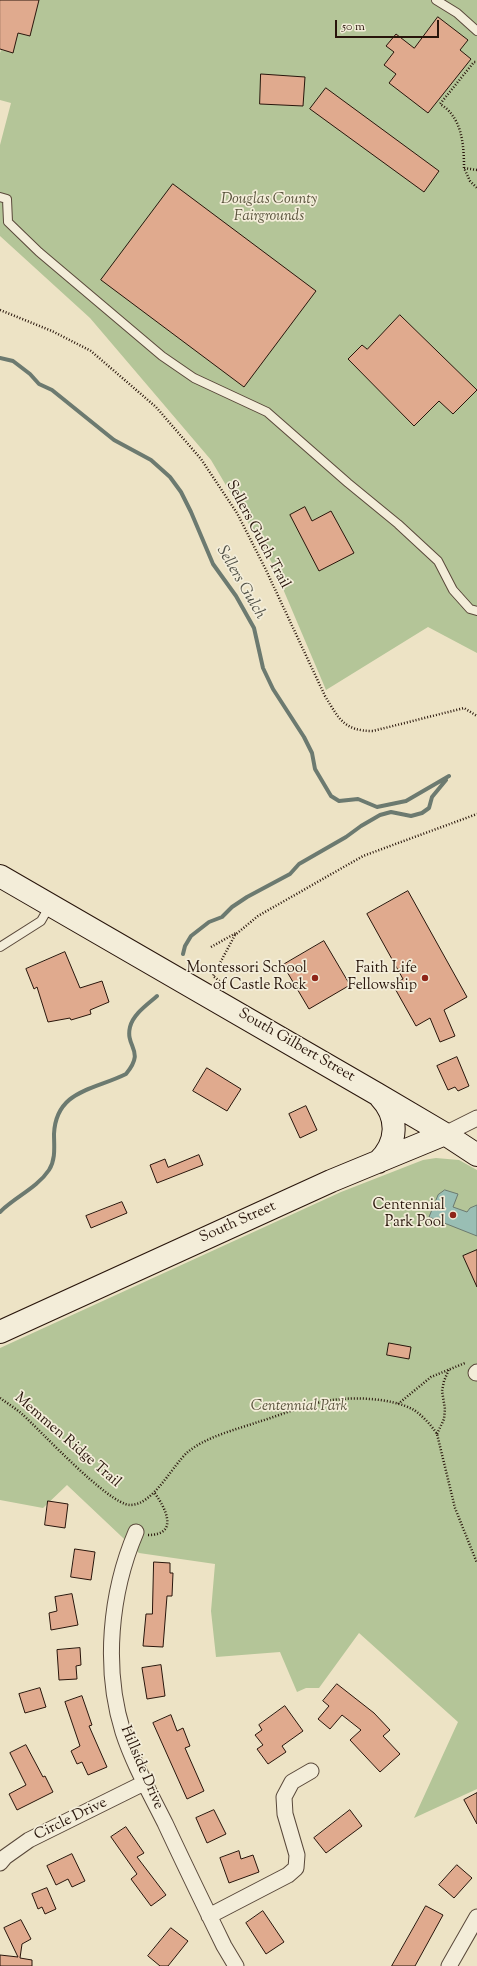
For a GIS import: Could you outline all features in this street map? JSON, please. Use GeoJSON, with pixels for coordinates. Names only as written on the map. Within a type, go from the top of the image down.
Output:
{"type":"FeatureCollection","features":[{"type":"Feature","properties":{"kind":"street","name":"South Gilbert Street"},"geometry":{"type":"LineString","coordinates":[[0,876],[198,989],[377,1094],[445,1134],[477,1156]]}},
{"type":"Feature","properties":{"kind":"street"},"geometry":{"type":"LineString","coordinates":[[377,1094],[385,1102],[392,1115],[394,1132],[389,1150],[378,1162]]}},
{"type":"Feature","properties":{"kind":"street","name":"South Street"},"geometry":{"type":"LineString","coordinates":[[0,1332],[331,1181],[445,1134],[477,1118]]}},
{"type":"Feature","properties":{"kind":"street","name":"Hillside Drive"},"geometry":{"type":"LineString","coordinates":[[136,1532],[125,1560],[117,1597],[113,1627],[112,1659],[117,1706],[123,1731],[146,1782],[209,1916],[236,1966]]}},
{"type":"Feature","properties":{"kind":"street"},"geometry":{"type":"LineString","coordinates":[[209,1916],[288,1875],[296,1868],[297,1855],[285,1814],[284,1796],[292,1782],[312,1771]]}},
{"type":"Feature","properties":{"kind":"street","name":"Circle Drive"},"geometry":{"type":"LineString","coordinates":[[2,1855],[146,1782]]}},
{"type":"Feature","properties":{"kind":"street"},"geometry":{"type":"LineString","coordinates":[[449,1966],[477,1917]]}},
{"type":"Feature","properties":{"kind":"lane"},"geometry":{"type":"LineString","coordinates":[[436,0],[457,13],[477,31]]}},
{"type":"Feature","properties":{"kind":"lane"},"geometry":{"type":"LineString","coordinates":[[0,197],[7,199],[8,222],[38,252],[162,356],[194,378],[267,412],[348,483],[398,524],[438,561],[453,590],[470,610],[477,611]]}},
{"type":"Feature","properties":{"kind":"lane"},"geometry":{"type":"LineString","coordinates":[[0,947],[41,921],[51,904]]}},
{"type":"Feature","properties":{"kind":"path"},"geometry":{"type":"LineString","coordinates":[[477,62],[474,62],[440,104],[452,113],[460,132],[464,148],[464,168],[470,181],[477,188]]}},
{"type":"Feature","properties":{"kind":"path"},"geometry":{"type":"LineString","coordinates":[[464,168],[477,170]]}},
{"type":"Feature","properties":{"kind":"path","name":"Sellers Gulch Trail"},"geometry":{"type":"LineString","coordinates":[[0,310],[52,331],[91,351],[156,407],[201,459],[240,520],[265,568],[325,696],[337,714],[348,725],[358,731],[373,731],[464,708],[477,716]]}},
{"type":"Feature","properties":{"kind":"path"},"geometry":{"type":"LineString","coordinates":[[220,1002],[226,990],[223,983],[213,976],[235,935],[258,916],[363,856],[477,814]]}},
{"type":"Feature","properties":{"kind":"path"},"geometry":{"type":"LineString","coordinates":[[211,947],[241,930]]}},
{"type":"Feature","properties":{"kind":"path"},"geometry":{"type":"LineString","coordinates":[[398,1404],[431,1377],[449,1368],[471,1361],[477,1373]]}},
{"type":"Feature","properties":{"kind":"path"},"geometry":{"type":"LineString","coordinates":[[437,1434],[444,1419],[445,1409],[442,1391],[449,1368]]}},
{"type":"Feature","properties":{"kind":"path","name":"Memmen Ridge Trail"},"geometry":{"type":"LineString","coordinates":[[0,1398],[22,1414],[90,1478],[120,1502],[129,1505],[137,1503],[154,1492],[190,1450],[235,1430],[322,1401],[344,1398],[398,1404],[413,1410],[431,1426],[437,1434],[455,1508],[477,1563]]}},
{"type":"Feature","properties":{"kind":"path"},"geometry":{"type":"LineString","coordinates":[[136,1532],[150,1535],[158,1534],[164,1530],[167,1522],[167,1515],[164,1506],[154,1492]]}},
{"type":"Feature","properties":{"kind":"green space","name":"Douglas County Fairgrounds"},"geometry":{"type":"Polygon","coordinates":[[[39,0],[477,0],[477,653],[428,627],[326,690],[272,563],[211,460],[90,318],[0,236],[0,145],[11,103],[0,100],[0,53],[1,50],[13,52],[18,33],[30,36],[39,0]]]}},
{"type":"Feature","properties":{"kind":"green space","name":"Centennial Park"},"geometry":{"type":"Polygon","coordinates":[[[436,1158],[459,1160],[477,1170],[477,1789],[414,1818],[458,1722],[359,1633],[319,1688],[306,1688],[297,1692],[280,1652],[216,1657],[211,1611],[215,1564],[139,1553],[67,1485],[43,1508],[0,1500],[0,1348],[341,1192],[423,1160],[436,1158]]]}},
{"type":"Feature","properties":{"kind":"water","name":"Centennial Park Pool"},"geometry":{"type":"Polygon","coordinates":[[[445,1190],[458,1194],[453,1207],[467,1212],[470,1208],[477,1205],[477,1236],[429,1217],[438,1195],[445,1190]]]}},
{"type":"Feature","properties":{"kind":"building"},"geometry":{"type":"Polygon","coordinates":[[[0,0],[39,0],[30,36],[18,33],[13,53],[0,49],[0,0]]]}},
{"type":"Feature","properties":{"kind":"building"},"geometry":{"type":"Polygon","coordinates":[[[438,17],[468,40],[460,50],[471,59],[428,113],[389,83],[396,74],[384,65],[394,52],[386,46],[396,34],[414,48],[438,17]]]}},
{"type":"Feature","properties":{"kind":"building"},"geometry":{"type":"Polygon","coordinates":[[[261,74],[305,77],[303,106],[260,104],[261,74]]]}},
{"type":"Feature","properties":{"kind":"building"},"geometry":{"type":"Polygon","coordinates":[[[326,88],[439,171],[424,192],[310,109],[326,88]]]}},
{"type":"Feature","properties":{"kind":"building"},"geometry":{"type":"Polygon","coordinates":[[[173,184],[316,291],[244,387],[101,280],[173,184]]]}},
{"type":"Feature","properties":{"kind":"building"},"geometry":{"type":"Polygon","coordinates":[[[400,315],[477,390],[453,414],[439,401],[414,426],[348,359],[362,345],[367,349],[400,315]]]}},
{"type":"Feature","properties":{"kind":"building"},"geometry":{"type":"Polygon","coordinates":[[[305,507],[312,521],[331,511],[354,553],[319,571],[290,515],[305,507]]]}},
{"type":"Feature","properties":{"kind":"building"},"geometry":{"type":"Polygon","coordinates":[[[408,891],[467,997],[444,1010],[455,1036],[440,1042],[430,1018],[416,1026],[393,985],[403,979],[367,914],[408,891]]]}},
{"type":"Feature","properties":{"kind":"building"},"geometry":{"type":"Polygon","coordinates":[[[324,941],[350,985],[309,1009],[283,965],[324,941]]]}},
{"type":"Feature","properties":{"kind":"building"},"geometry":{"type":"Polygon","coordinates":[[[65,952],[80,988],[102,981],[109,1002],[90,1010],[91,1014],[71,1020],[70,1018],[48,1022],[37,987],[34,989],[26,969],[65,952]]]}},
{"type":"Feature","properties":{"kind":"building"},"geometry":{"type":"Polygon","coordinates":[[[457,1057],[469,1086],[458,1091],[455,1087],[448,1090],[437,1066],[457,1057]]]}},
{"type":"Feature","properties":{"kind":"building"},"geometry":{"type":"Polygon","coordinates":[[[207,1068],[241,1089],[227,1111],[193,1091],[207,1068]]]}},
{"type":"Feature","properties":{"kind":"building"},"geometry":{"type":"Polygon","coordinates":[[[306,1106],[317,1130],[300,1138],[289,1114],[306,1106]]]}},
{"type":"Feature","properties":{"kind":"building"},"geometry":{"type":"Polygon","coordinates":[[[199,1155],[203,1165],[157,1183],[150,1165],[165,1159],[168,1167],[199,1155]]]}},
{"type":"Feature","properties":{"kind":"building"},"geometry":{"type":"Polygon","coordinates":[[[122,1202],[127,1213],[91,1228],[86,1216],[122,1202]]]}},
{"type":"Feature","properties":{"kind":"building"},"geometry":{"type":"Polygon","coordinates":[[[477,1250],[477,1287],[463,1256],[477,1250]]]}},
{"type":"Feature","properties":{"kind":"building"},"geometry":{"type":"Polygon","coordinates":[[[389,1343],[411,1347],[409,1359],[387,1355],[389,1343]]]}},
{"type":"Feature","properties":{"kind":"building"},"geometry":{"type":"Polygon","coordinates":[[[48,1501],[68,1504],[65,1528],[45,1525],[48,1501]]]}},
{"type":"Feature","properties":{"kind":"building"},"geometry":{"type":"Polygon","coordinates":[[[75,1549],[95,1552],[91,1580],[71,1577],[75,1549]]]}},
{"type":"Feature","properties":{"kind":"building"},"geometry":{"type":"Polygon","coordinates":[[[154,1562],[170,1563],[170,1573],[173,1573],[172,1596],[167,1596],[163,1647],[143,1646],[146,1614],[152,1614],[154,1562]]]}},
{"type":"Feature","properties":{"kind":"building"},"geometry":{"type":"Polygon","coordinates":[[[72,1594],[78,1625],[51,1630],[49,1613],[57,1611],[55,1597],[72,1594]]]}},
{"type":"Feature","properties":{"kind":"building"},"geometry":{"type":"Polygon","coordinates":[[[80,1648],[81,1665],[76,1666],[77,1679],[59,1680],[57,1650],[80,1648]]]}},
{"type":"Feature","properties":{"kind":"building"},"geometry":{"type":"Polygon","coordinates":[[[161,1665],[165,1696],[147,1699],[142,1668],[161,1665]]]}},
{"type":"Feature","properties":{"kind":"building"},"geometry":{"type":"Polygon","coordinates":[[[337,1684],[374,1713],[390,1730],[383,1736],[400,1754],[380,1772],[350,1740],[361,1730],[342,1715],[330,1729],[318,1719],[329,1706],[323,1701],[337,1684]]]}},
{"type":"Feature","properties":{"kind":"building"},"geometry":{"type":"Polygon","coordinates":[[[40,1688],[46,1707],[25,1713],[19,1694],[40,1688]]]}},
{"type":"Feature","properties":{"kind":"building"},"geometry":{"type":"Polygon","coordinates":[[[82,1696],[92,1725],[89,1726],[107,1767],[88,1775],[82,1762],[77,1764],[71,1751],[80,1746],[65,1702],[82,1696]]]}},
{"type":"Feature","properties":{"kind":"building"},"geometry":{"type":"Polygon","coordinates":[[[285,1706],[303,1731],[282,1746],[286,1752],[268,1764],[257,1749],[263,1745],[255,1735],[262,1730],[259,1725],[285,1706]]]}},
{"type":"Feature","properties":{"kind":"building"},"geometry":{"type":"Polygon","coordinates":[[[171,1715],[177,1731],[183,1728],[190,1746],[185,1748],[204,1791],[187,1799],[153,1723],[171,1715]]]}},
{"type":"Feature","properties":{"kind":"building"},"geometry":{"type":"Polygon","coordinates":[[[26,1745],[53,1792],[17,1810],[9,1794],[26,1785],[10,1753],[26,1745]]]}},
{"type":"Feature","properties":{"kind":"building"},"geometry":{"type":"Polygon","coordinates":[[[477,1793],[477,1824],[464,1800],[477,1793]]]}},
{"type":"Feature","properties":{"kind":"building"},"geometry":{"type":"Polygon","coordinates":[[[214,1810],[226,1834],[207,1843],[196,1818],[214,1810]]]}},
{"type":"Feature","properties":{"kind":"building"},"geometry":{"type":"Polygon","coordinates":[[[350,1810],[362,1826],[326,1853],[314,1838],[350,1810]]]}},
{"type":"Feature","properties":{"kind":"building"},"geometry":{"type":"Polygon","coordinates":[[[126,1827],[144,1853],[137,1857],[166,1895],[151,1906],[131,1879],[137,1874],[111,1837],[126,1827]]]}},
{"type":"Feature","properties":{"kind":"building"},"geometry":{"type":"Polygon","coordinates":[[[239,1851],[241,1859],[253,1855],[259,1872],[229,1883],[220,1858],[239,1851]]]}},
{"type":"Feature","properties":{"kind":"building"},"geometry":{"type":"Polygon","coordinates":[[[72,1854],[85,1881],[72,1887],[68,1879],[56,1885],[47,1866],[72,1854]]]}},
{"type":"Feature","properties":{"kind":"building"},"geometry":{"type":"Polygon","coordinates":[[[457,1865],[472,1878],[454,1898],[439,1885],[457,1865]]]}},
{"type":"Feature","properties":{"kind":"building"},"geometry":{"type":"Polygon","coordinates":[[[47,1888],[56,1909],[45,1914],[42,1907],[38,1909],[32,1894],[47,1888]]]}},
{"type":"Feature","properties":{"kind":"building"},"geometry":{"type":"Polygon","coordinates":[[[426,1906],[443,1915],[415,1966],[392,1966],[426,1906]]]}},
{"type":"Feature","properties":{"kind":"building"},"geometry":{"type":"Polygon","coordinates":[[[263,1911],[284,1942],[266,1954],[246,1923],[263,1911]]]}},
{"type":"Feature","properties":{"kind":"building"},"geometry":{"type":"Polygon","coordinates":[[[21,1920],[31,1939],[22,1944],[20,1958],[32,1960],[32,1966],[0,1966],[0,1955],[18,1957],[4,1928],[21,1920]]]}},
{"type":"Feature","properties":{"kind":"building"},"geometry":{"type":"Polygon","coordinates":[[[171,1928],[188,1941],[168,1966],[160,1966],[148,1956],[171,1928]]]}},
{"type":"Feature","properties":{"kind":"waterway","name":"Sellers Gulch"},"geometry":{"type":"LineString","coordinates":[[0,358],[13,361],[30,374],[39,384],[52,390],[114,440],[151,460],[170,477],[181,492],[191,512],[213,564],[236,596],[254,628],[263,668],[273,689],[304,737],[312,753],[315,769],[331,796],[339,801],[358,799],[377,807],[406,801],[449,776]]}},
{"type":"Feature","properties":{"kind":"waterway"},"geometry":{"type":"LineString","coordinates":[[183,954],[185,946],[191,936],[209,922],[222,917],[232,907],[247,897],[290,874],[299,864],[346,837],[361,826],[380,815],[391,812],[411,816],[422,813],[429,808],[432,797],[446,780]]}},
{"type":"Feature","properties":{"kind":"waterway"},"geometry":{"type":"LineString","coordinates":[[0,1212],[38,1182],[49,1170],[54,1157],[54,1134],[56,1119],[62,1108],[69,1100],[90,1088],[126,1074],[132,1066],[135,1054],[130,1040],[130,1027],[134,1018],[157,996]]}},
{"type":"Feature","properties":{"kind":"place","name":"Montessori School of Castle Rock"},"geometry":{"type":"Point","coordinates":[315,978]}},
{"type":"Feature","properties":{"kind":"place","name":"Faith Life Fellowship"},"geometry":{"type":"Point","coordinates":[425,978]}},
{"type":"Feature","properties":{"kind":"place","name":"Centennial Park Pool"},"geometry":{"type":"Point","coordinates":[453,1215]}}]}
